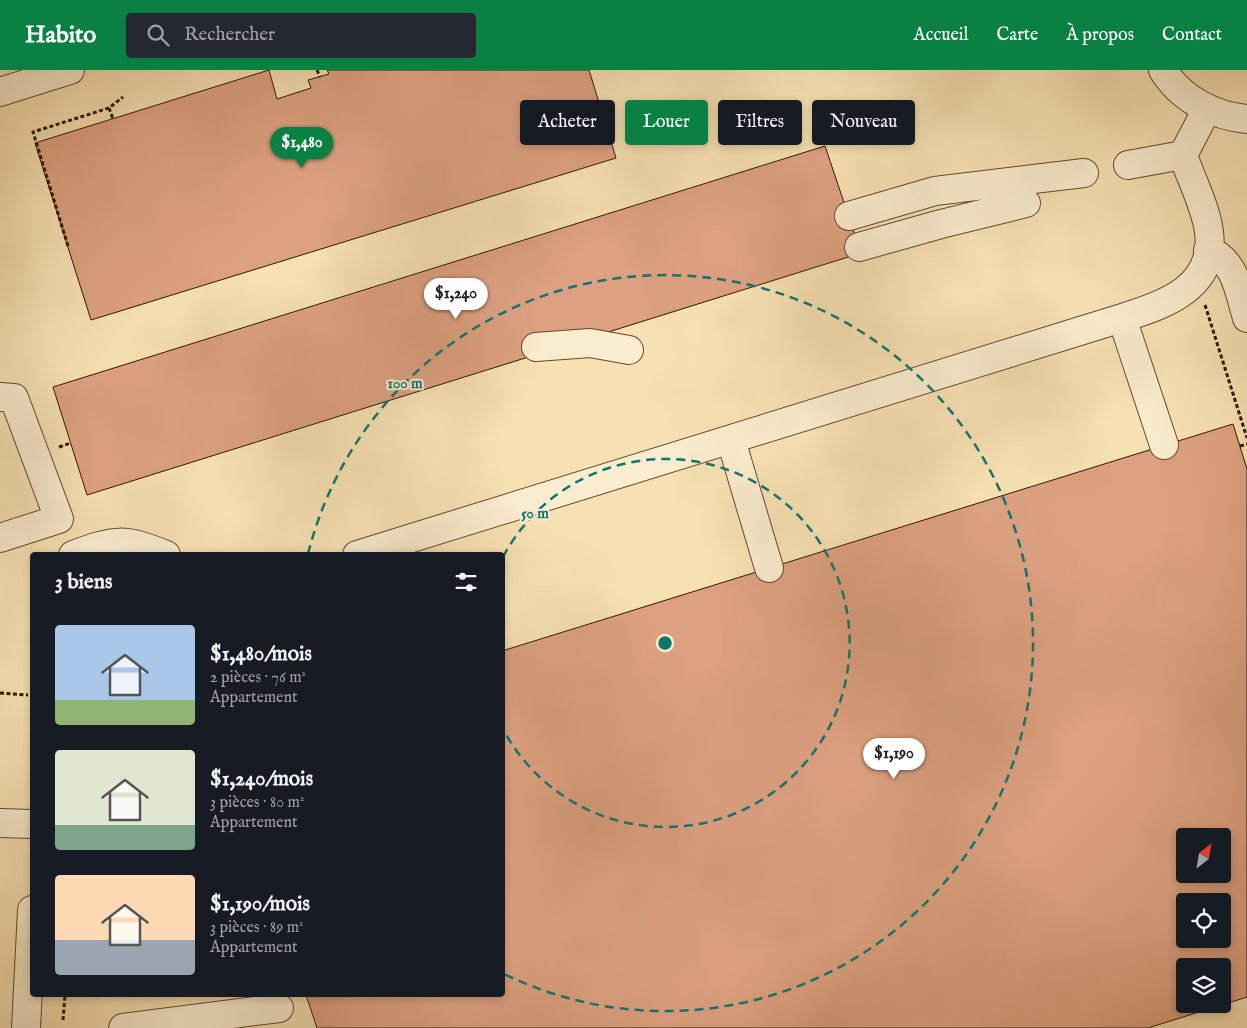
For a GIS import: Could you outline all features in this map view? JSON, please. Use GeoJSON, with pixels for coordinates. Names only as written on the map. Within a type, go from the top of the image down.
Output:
{"type":"FeatureCollection","features":[{"type":"Feature","properties":{"kind":"street"},"geometry":{"type":"LineString","coordinates":[[0,92],[70,70]]}},
{"type":"Feature","properties":{"kind":"street"},"geometry":{"type":"LineString","coordinates":[[1163,70],[1189,97],[1207,109],[1220,114],[1247,119]]}},
{"type":"Feature","properties":{"kind":"street"},"geometry":{"type":"LineString","coordinates":[[367,552],[732,440],[1162,304],[1192,285],[1203,268],[1208,250],[1207,224],[1183,155],[1207,109]]}},
{"type":"Feature","properties":{"kind":"street"},"geometry":{"type":"LineString","coordinates":[[1128,165],[1183,155]]}},
{"type":"Feature","properties":{"kind":"street"},"geometry":{"type":"LineString","coordinates":[[849,216],[936,191],[1084,173]]}},
{"type":"Feature","properties":{"kind":"street"},"geometry":{"type":"LineString","coordinates":[[859,247],[941,224],[1026,204]]}},
{"type":"Feature","properties":{"kind":"street"},"geometry":{"type":"LineString","coordinates":[[1208,250],[1222,257],[1228,264],[1233,273],[1247,318]]}},
{"type":"Feature","properties":{"kind":"street"},"geometry":{"type":"LineString","coordinates":[[1122,318],[1164,445]]}},
{"type":"Feature","properties":{"kind":"street"},"geometry":{"type":"LineString","coordinates":[[536,347],[590,343],[629,350]]}},
{"type":"Feature","properties":{"kind":"street"},"geometry":{"type":"LineString","coordinates":[[0,397],[14,398],[59,519],[0,538]]}},
{"type":"Feature","properties":{"kind":"street"},"geometry":{"type":"LineString","coordinates":[[732,440],[769,568]]}},
{"type":"Feature","properties":{"kind":"street"},"geometry":{"type":"LineString","coordinates":[[82,552],[105,544],[126,542],[158,552]]}},
{"type":"Feature","properties":{"kind":"street"},"geometry":{"type":"LineString","coordinates":[[0,822],[30,824]]}},
{"type":"Feature","properties":{"kind":"street"},"geometry":{"type":"LineString","coordinates":[[26,1028],[30,949]]}},
{"type":"Feature","properties":{"kind":"street"},"geometry":{"type":"LineString","coordinates":[[123,1028],[280,1008]]}},
{"type":"Feature","properties":{"kind":"path"},"geometry":{"type":"LineString","coordinates":[[317,70],[320,77]]}},
{"type":"Feature","properties":{"kind":"path"},"geometry":{"type":"LineString","coordinates":[[68,246],[33,132],[109,108],[123,97]]}},
{"type":"Feature","properties":{"kind":"path"},"geometry":{"type":"LineString","coordinates":[[109,108],[112,119]]}},
{"type":"Feature","properties":{"kind":"path"},"geometry":{"type":"LineString","coordinates":[[1204,305],[1247,438]]}},
{"type":"Feature","properties":{"kind":"path"},"geometry":{"type":"LineString","coordinates":[[1240,446],[1247,444]]}},
{"type":"Feature","properties":{"kind":"path"},"geometry":{"type":"LineString","coordinates":[[0,693],[28,695]]}},
{"type":"Feature","properties":{"kind":"path"},"geometry":{"type":"LineString","coordinates":[[64,1020],[65,997]]}},
{"type":"Feature","properties":{"kind":"building"},"geometry":{"type":"Polygon","coordinates":[[[269,70],[277,99],[311,88],[308,80],[329,74],[327,70],[589,70],[598,100],[520,100],[520,145],[612,145],[616,158],[91,320],[35,143],[269,70]]]}},
{"type":"Feature","properties":{"kind":"building"},"geometry":{"type":"Polygon","coordinates":[[[825,146],[861,253],[87,495],[53,387],[825,146]]]}},
{"type":"Feature","properties":{"kind":"building"},"geometry":{"type":"Polygon","coordinates":[[[1233,424],[1247,469],[1247,997],[1231,1002],[1231,958],[1176,958],[1176,1013],[1196,1013],[1148,1028],[317,1028],[307,997],[505,997],[505,650],[1233,424]]]}}]}
